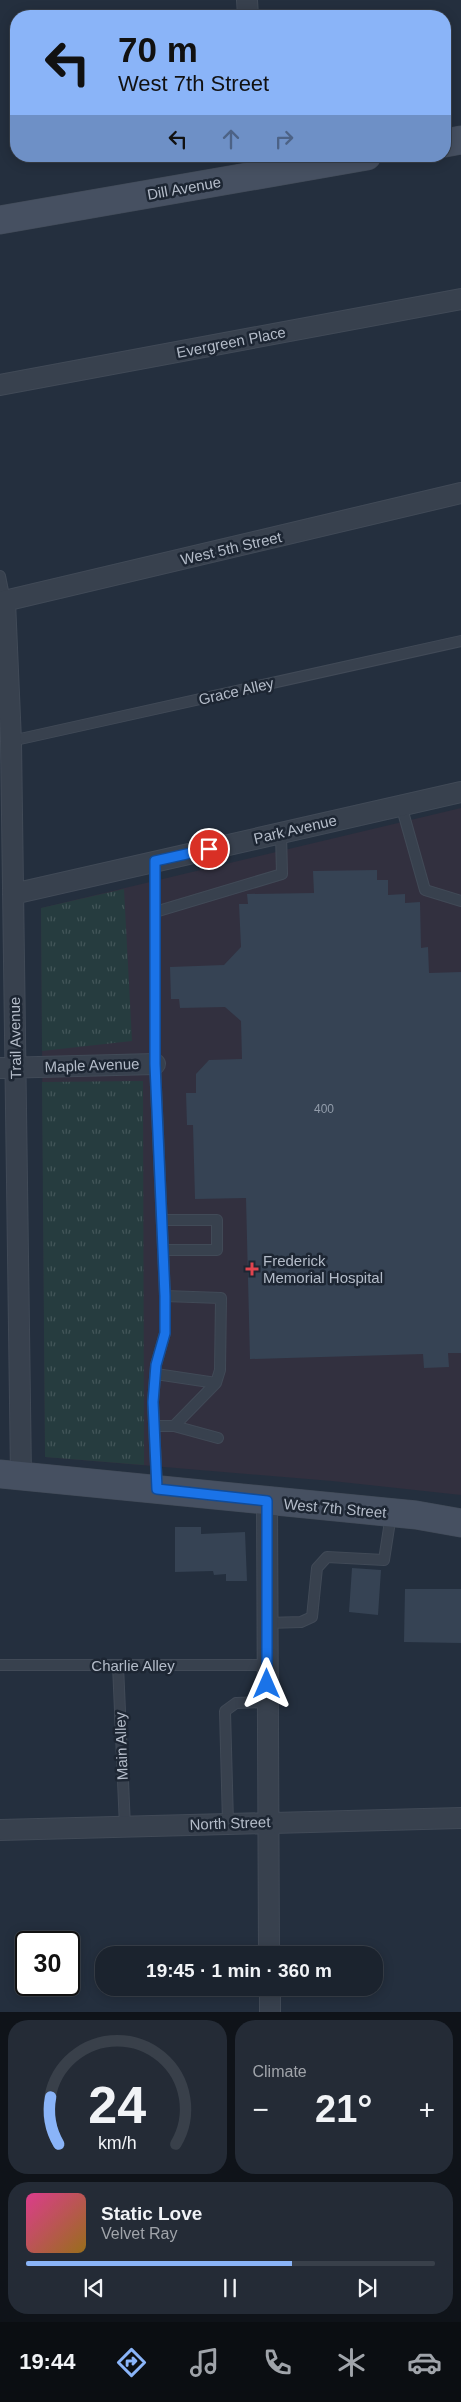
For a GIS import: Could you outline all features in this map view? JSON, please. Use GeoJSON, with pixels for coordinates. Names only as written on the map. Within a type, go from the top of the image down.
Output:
{"type":"FeatureCollection","features":[{"type":"Feature","properties":{"kind":"main road","name":"Dill Avenue"},"geometry":{"type":"LineString","coordinates":[[0,220],[258,166],[302,162]]}},
{"type":"Feature","properties":{"kind":"main road","name":"West 7th Street"},"geometry":{"type":"LineString","coordinates":[[10,1475],[391,1512],[461,1522]]}},
{"type":"Feature","properties":{"kind":"street","name":"Evergreen Place"},"geometry":{"type":"LineString","coordinates":[[0,385],[461,299]]}},
{"type":"Feature","properties":{"kind":"street","name":"West 5th Street"},"geometry":{"type":"LineString","coordinates":[[3,602],[461,493]]}},
{"type":"Feature","properties":{"kind":"street","name":"Trail Avenue"},"geometry":{"type":"LineString","coordinates":[[3,602],[11,741],[6,778],[9,902],[10,1475]]}},
{"type":"Feature","properties":{"kind":"street","name":"Park Avenue"},"geometry":{"type":"LineString","coordinates":[[9,902],[155,861],[461,792]]}},
{"type":"Feature","properties":{"kind":"street","name":"Maple Avenue"},"geometry":{"type":"LineString","coordinates":[[8,1068],[155,1064]]}},
{"type":"Feature","properties":{"kind":"street"},"geometry":{"type":"LineString","coordinates":[[267,1501],[266,1665],[269,1946]]}},
{"type":"Feature","properties":{"kind":"street","name":"North Street"},"geometry":{"type":"LineString","coordinates":[[0,1830],[461,1818]]}},
{"type":"Feature","properties":{"kind":"street"},"geometry":{"type":"LineString","coordinates":[[270,1996],[270,2012]]}},
{"type":"Feature","properties":{"kind":"lane"},"geometry":{"type":"LineString","coordinates":[[0,576],[3,602]]}},
{"type":"Feature","properties":{"kind":"lane","name":"Grace Alley"},"geometry":{"type":"LineString","coordinates":[[11,741],[461,641]]}},
{"type":"Feature","properties":{"kind":"lane"},"geometry":{"type":"LineString","coordinates":[[402,805],[425,890],[461,901]]}},
{"type":"Feature","properties":{"kind":"lane"},"geometry":{"type":"LineString","coordinates":[[155,912],[282,874],[281,833]]}},
{"type":"Feature","properties":{"kind":"lane"},"geometry":{"type":"LineString","coordinates":[[155,861],[155,1064],[165,1296],[165,1333],[156,1374],[153,1402],[157,1489]]}},
{"type":"Feature","properties":{"kind":"lane"},"geometry":{"type":"LineString","coordinates":[[162,1220],[217,1220],[217,1250],[163,1250]]}},
{"type":"Feature","properties":{"kind":"lane"},"geometry":{"type":"LineString","coordinates":[[165,1296],[221,1298],[220,1370],[216,1383],[174,1426]]}},
{"type":"Feature","properties":{"kind":"lane"},"geometry":{"type":"LineString","coordinates":[[156,1374],[216,1383]]}},
{"type":"Feature","properties":{"kind":"lane"},"geometry":{"type":"LineString","coordinates":[[154,1426],[174,1426],[218,1438]]}},
{"type":"Feature","properties":{"kind":"lane"},"geometry":{"type":"LineString","coordinates":[[267,1623],[301,1622],[312,1617],[318,1568],[327,1556],[384,1560],[391,1512]]}},
{"type":"Feature","properties":{"kind":"lane","name":"Charlie Alley"},"geometry":{"type":"LineString","coordinates":[[0,1665],[266,1665]]}},
{"type":"Feature","properties":{"kind":"lane","name":"Main Alley"},"geometry":{"type":"LineString","coordinates":[[118,1665],[125,1826]]}},
{"type":"Feature","properties":{"kind":"lane"},"geometry":{"type":"LineString","coordinates":[[228,1824],[225,1711],[236,1702],[267,1702]]}},
{"type":"Feature","properties":{"kind":"shaded area","name":"Frederick Memorial Hospital"},"geometry":{"type":"Polygon","coordinates":[[[461,808],[461,1495],[332,1481],[45,1457],[41,908],[461,808]]]}},
{"type":"Feature","properties":{"kind":"green space"},"geometry":{"type":"Polygon","coordinates":[[[124,889],[132,1041],[42,1051],[41,908],[124,889]]]}},
{"type":"Feature","properties":{"kind":"green space"},"geometry":{"type":"Polygon","coordinates":[[[143,1081],[144,1465],[45,1457],[42,1082],[143,1081]]]}},
{"type":"Feature","properties":{"kind":"building"},"geometry":{"type":"Polygon","coordinates":[[[377,870],[377,880],[388,880],[388,895],[405,894],[405,903],[420,902],[421,948],[428,947],[429,973],[461,972],[461,1353],[448,1353],[449,1367],[424,1368],[423,1354],[250,1359],[246,1198],[195,1199],[193,1125],[187,1125],[186,1093],[196,1093],[196,1074],[209,1060],[242,1059],[241,1021],[225,1007],[180,1008],[179,999],[171,999],[170,967],[224,965],[241,947],[239,904],[248,904],[247,894],[314,893],[313,871],[377,870]]]}},
{"type":"Feature","properties":{"kind":"building"},"geometry":{"type":"Polygon","coordinates":[[[175,1527],[201,1527],[201,1534],[245,1532],[247,1581],[226,1581],[226,1574],[214,1575],[213,1571],[175,1572],[175,1527]]]}},
{"type":"Feature","properties":{"kind":"building"},"geometry":{"type":"Polygon","coordinates":[[[352,1568],[381,1570],[378,1615],[349,1612],[352,1568]]]}},
{"type":"Feature","properties":{"kind":"building"},"geometry":{"type":"Polygon","coordinates":[[[405,1589],[461,1589],[461,1643],[404,1642],[405,1589]]]}},
{"type":"Feature","properties":{"kind":"place","name":"Frederick Memorial Hospital"},"geometry":{"type":"Point","coordinates":[252,1269]}},
{"type":"Feature","properties":{"kind":"route"},"geometry":{"type":"LineString","coordinates":[[209,849],[155,861],[155,1064],[165,1296],[165,1333],[156,1365],[153,1402],[157,1489],[267,1501],[267,1684]]}}]}
